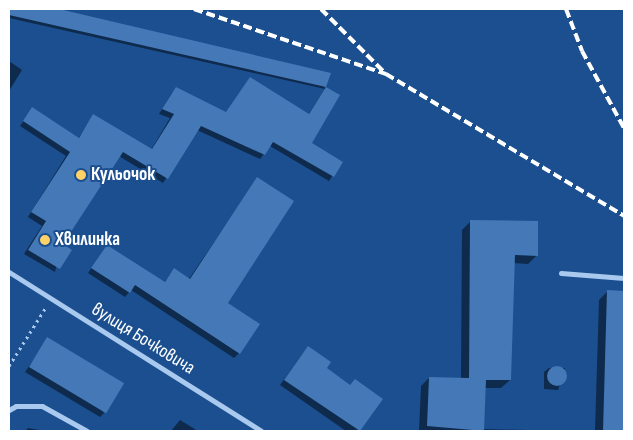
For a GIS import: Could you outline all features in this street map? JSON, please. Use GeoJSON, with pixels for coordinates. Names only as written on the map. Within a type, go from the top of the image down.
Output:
{"type":"FeatureCollection","features":[{"type":"Feature","properties":{"kind":"street","name":"вулиця Бочковича"},"geometry":{"type":"LineString","coordinates":[[9,272],[261,431]]}},
{"type":"Feature","properties":{"kind":"street"},"geometry":{"type":"LineString","coordinates":[[561,273],[624,278]]}},
{"type":"Feature","properties":{"kind":"street"},"geometry":{"type":"LineString","coordinates":[[9,410],[16,406],[42,406],[87,431]]}},
{"type":"Feature","properties":{"kind":"path"},"geometry":{"type":"LineString","coordinates":[[9,366],[51,299]]}},
{"type":"Feature","properties":{"kind":"building"},"geometry":{"type":"Polygon","coordinates":[[[9,9],[59,9],[331,73],[326,87],[9,15],[9,9]]]}},
{"type":"Feature","properties":{"kind":"building"},"geometry":{"type":"Polygon","coordinates":[[[250,77],[309,114],[326,87],[340,95],[312,143],[343,162],[334,177],[273,142],[265,155],[201,126],[168,179],[123,152],[63,244],[72,250],[60,269],[28,250],[46,221],[31,212],[70,152],[23,121],[32,107],[79,138],[93,114],[152,149],[174,114],[162,109],[176,87],[226,112],[250,77]]]}},
{"type":"Feature","properties":{"kind":"building"},"geometry":{"type":"Polygon","coordinates":[[[257,177],[294,201],[228,303],[260,324],[240,354],[135,285],[130,293],[91,268],[107,245],[165,282],[174,268],[190,279],[257,177]]]}},
{"type":"Feature","properties":{"kind":"building"},"geometry":{"type":"Polygon","coordinates":[[[470,220],[538,221],[538,256],[515,255],[511,380],[486,380],[484,431],[427,426],[429,377],[469,378],[470,220]]]}},
{"type":"Feature","properties":{"kind":"building"},"geometry":{"type":"Polygon","coordinates":[[[607,290],[624,291],[624,431],[603,431],[607,290]]]}},
{"type":"Feature","properties":{"kind":"building"},"geometry":{"type":"Polygon","coordinates":[[[47,337],[124,383],[106,413],[29,367],[47,337]]]}},
{"type":"Feature","properties":{"kind":"building"},"geometry":{"type":"Polygon","coordinates":[[[308,346],[331,362],[327,368],[350,385],[355,379],[383,399],[360,431],[284,380],[308,346]]]}},
{"type":"Feature","properties":{"kind":"building"},"geometry":{"type":"Polygon","coordinates":[[[557,366],[564,369],[567,376],[564,383],[557,386],[550,383],[547,376],[550,369],[557,366]]]}},
{"type":"Feature","properties":{"kind":"railway"},"geometry":{"type":"LineString","coordinates":[[194,9],[386,74],[624,216]]}},
{"type":"Feature","properties":{"kind":"railway"},"geometry":{"type":"LineString","coordinates":[[321,9],[383,71]]}},
{"type":"Feature","properties":{"kind":"railway"},"geometry":{"type":"LineString","coordinates":[[566,9],[582,51],[624,128]]}},
{"type":"Feature","properties":{"kind":"place","name":"Кульочок"},"geometry":{"type":"Point","coordinates":[81,175]}},
{"type":"Feature","properties":{"kind":"place","name":"Хвилинка"},"geometry":{"type":"Point","coordinates":[45,240]}}]}
